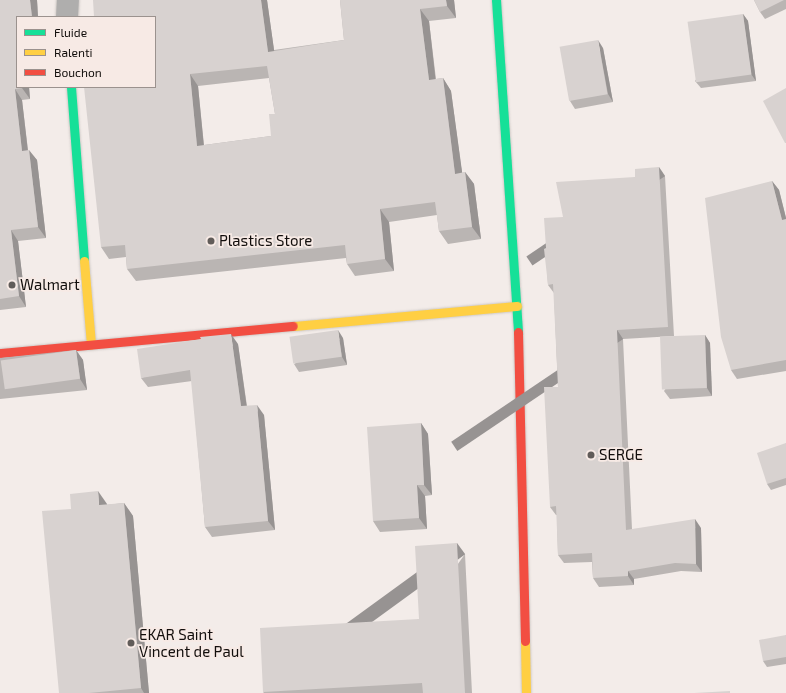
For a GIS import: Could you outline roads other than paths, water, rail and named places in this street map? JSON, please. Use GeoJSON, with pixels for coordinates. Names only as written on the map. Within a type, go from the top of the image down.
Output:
{"type":"FeatureCollection","features":[{"type":"Feature","properties":{"kind":"street"},"geometry":{"type":"LineString","coordinates":[[67,16],[68,0]]}},
{"type":"Feature","properties":{"kind":"street"},"geometry":{"type":"LineString","coordinates":[[496,0],[517,306],[526,693]]}},
{"type":"Feature","properties":{"kind":"street"},"geometry":{"type":"LineString","coordinates":[[71,88],[91,345]]}},
{"type":"Feature","properties":{"kind":"street"},"geometry":{"type":"LineString","coordinates":[[0,353],[517,306]]}},
{"type":"Feature","properties":{"kind":"place","name":"Plastics Store"},"geometry":{"type":"Point","coordinates":[211,241]}},
{"type":"Feature","properties":{"kind":"place","name":"Walmart"},"geometry":{"type":"Point","coordinates":[12,285]}},
{"type":"Feature","properties":{"kind":"place","name":"SERGE"},"geometry":{"type":"Point","coordinates":[591,455]}},
{"type":"Feature","properties":{"kind":"place","name":"EKAR Saint Vincent de Paul"},"geometry":{"type":"Point","coordinates":[131,643]}}]}
